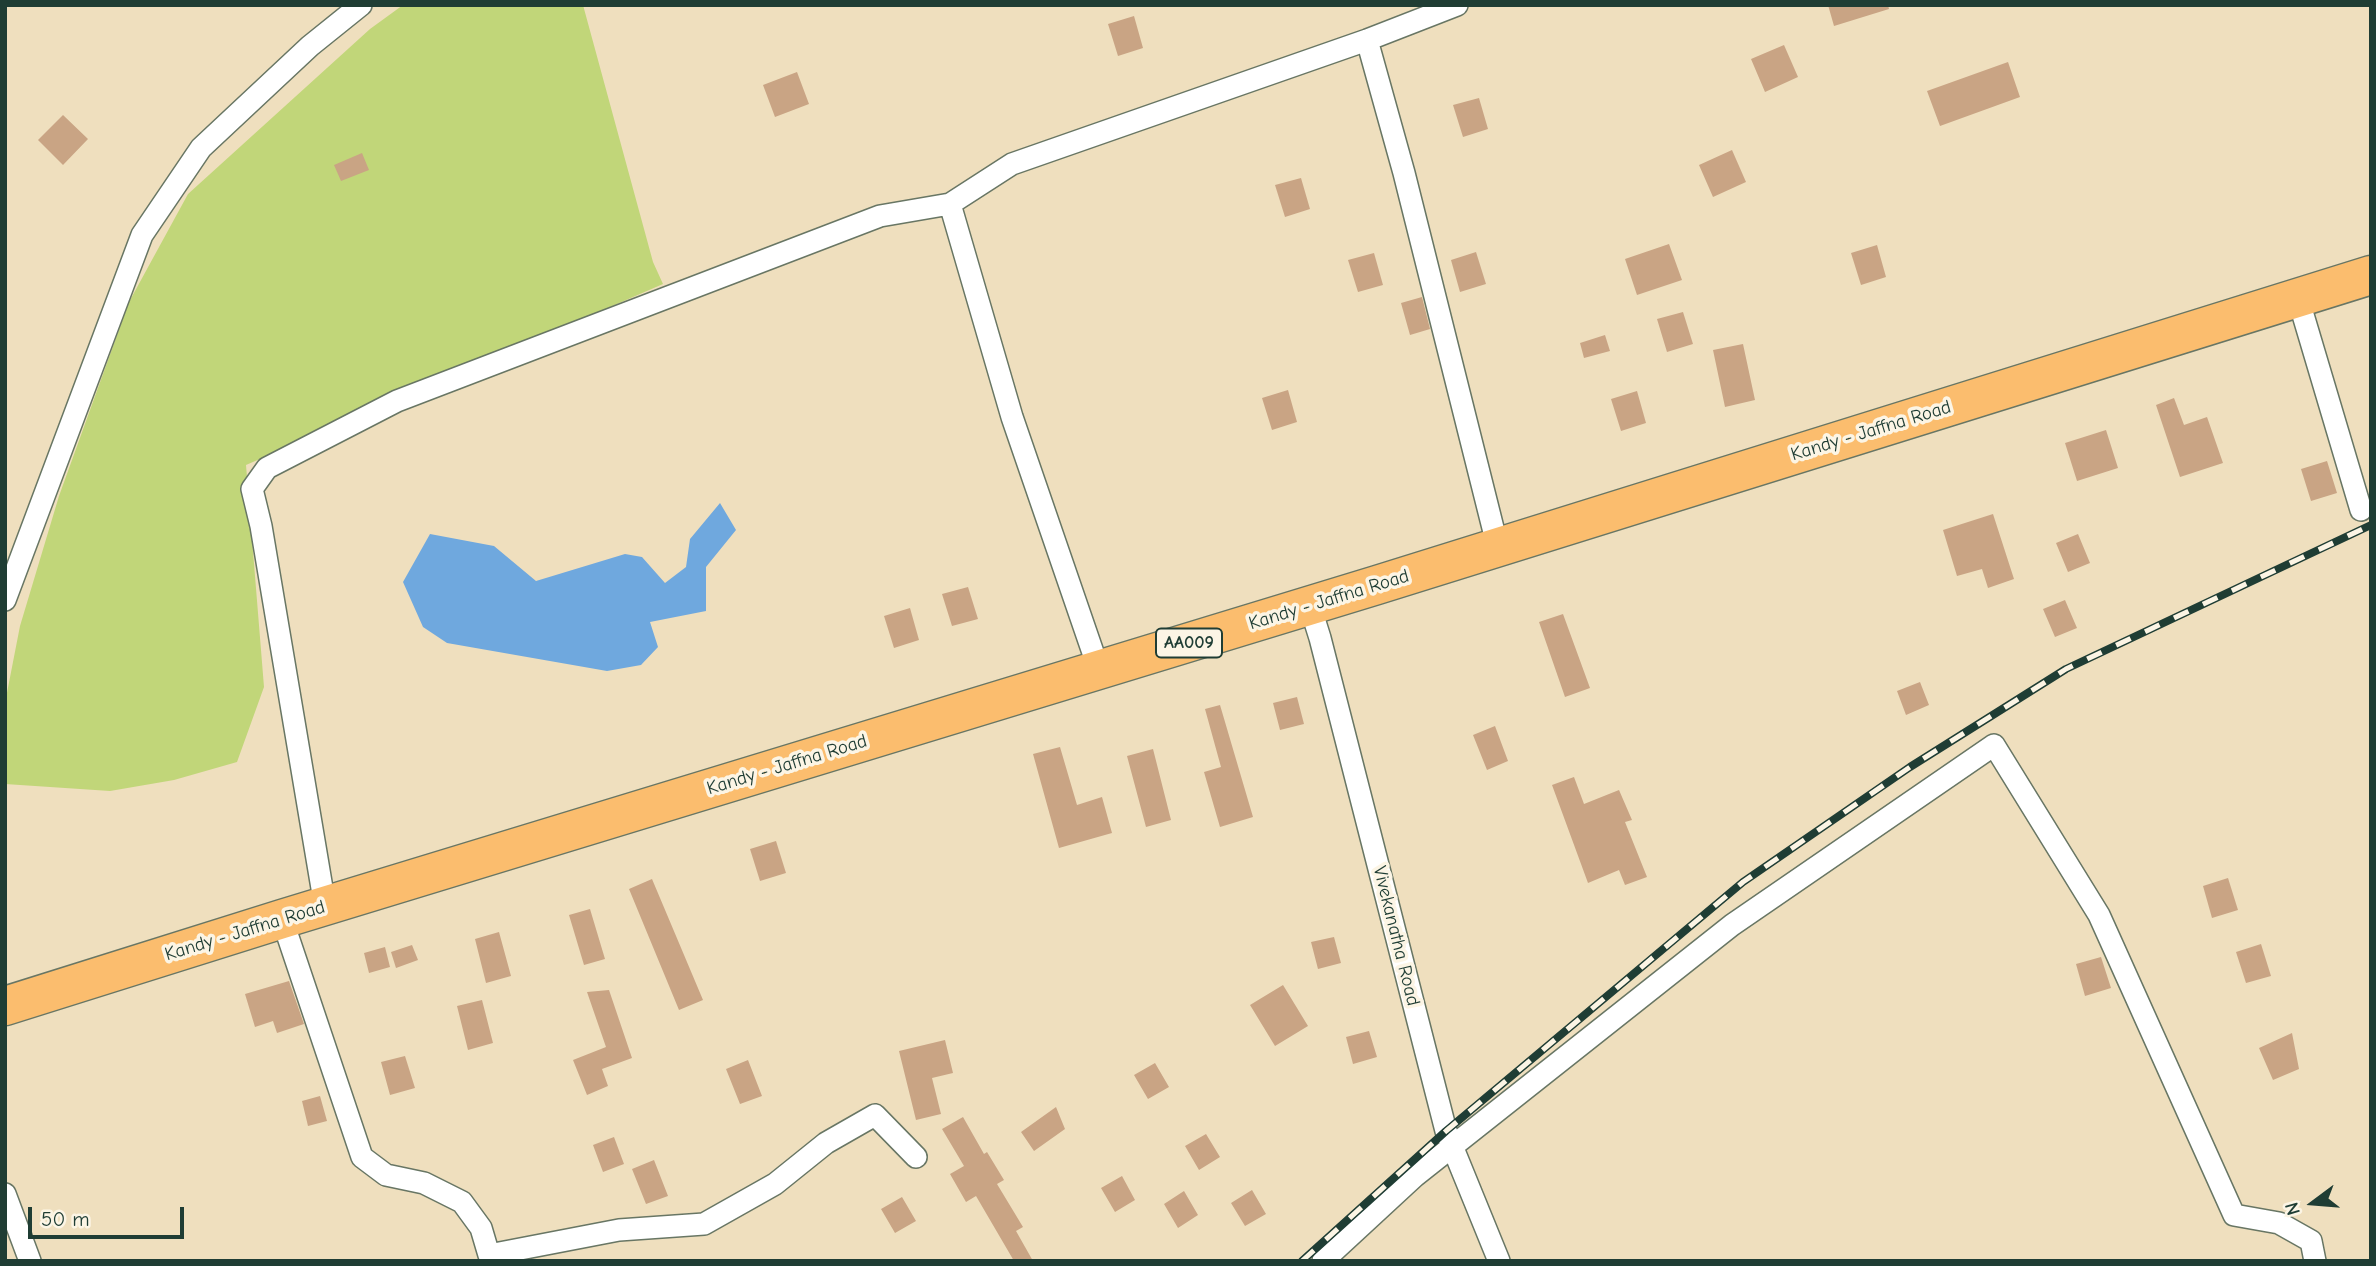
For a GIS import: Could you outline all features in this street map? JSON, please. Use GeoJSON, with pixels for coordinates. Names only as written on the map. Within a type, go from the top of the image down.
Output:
{"type":"FeatureCollection","features":[{"type":"Feature","properties":{"kind":"highway","name":"Kandy - Jaffna Road"},"geometry":{"type":"LineString","coordinates":[[5,1006],[1498,548],[2371,275]]}},
{"type":"Feature","properties":{"kind":"street"},"geometry":{"type":"LineString","coordinates":[[5,600],[142,235],[201,148],[310,46],[361,5]]}},
{"type":"Feature","properties":{"kind":"street"},"geometry":{"type":"LineString","coordinates":[[325,906],[261,526],[252,489],[267,468],[397,401],[880,216],[950,204],[1012,164],[1367,40],[1457,5]]}},
{"type":"Feature","properties":{"kind":"street"},"geometry":{"type":"LineString","coordinates":[[1367,40],[1404,173],[1498,548]]}},
{"type":"Feature","properties":{"kind":"street"},"geometry":{"type":"LineString","coordinates":[[950,204],[1012,417],[1099,670]]}},
{"type":"Feature","properties":{"kind":"street"},"geometry":{"type":"LineString","coordinates":[[2298,298],[2361,510]]}},
{"type":"Feature","properties":{"kind":"street","name":"Vivekanatha Road"},"geometry":{"type":"LineString","coordinates":[[1310,606],[1324,651],[1446,1131],[1499,1261]]}},
{"type":"Feature","properties":{"kind":"street"},"geometry":{"type":"LineString","coordinates":[[1324,1261],[1415,1176],[1732,925],[1994,745],[2099,915],[2234,1215],[2279,1223],[2311,1241],[2315,1261]]}},
{"type":"Feature","properties":{"kind":"street"},"geometry":{"type":"LineString","coordinates":[[282,919],[362,1157],[386,1175],[424,1183],[462,1202],[481,1228],[489,1255],[619,1230],[704,1224],[775,1184],[826,1143],[875,1115],[916,1157]]}},
{"type":"Feature","properties":{"kind":"street"},"geometry":{"type":"LineString","coordinates":[[5,1194],[30,1261]]}},
{"type":"Feature","properties":{"kind":"green space"},"geometry":{"type":"Polygon","coordinates":[[[403,5],[583,5],[653,262],[663,284],[246,465],[264,687],[237,762],[174,780],[110,791],[5,784],[5,703],[20,626],[59,496],[129,302],[188,194],[370,29],[403,5]]]}},
{"type":"Feature","properties":{"kind":"water"},"geometry":{"type":"Polygon","coordinates":[[[720,503],[736,530],[706,567],[706,611],[650,622],[658,647],[641,665],[607,671],[447,643],[423,627],[403,582],[430,534],[494,546],[536,581],[625,554],[642,557],[665,583],[686,567],[690,539],[720,503]]]}},
{"type":"Feature","properties":{"kind":"building"},"geometry":{"type":"Polygon","coordinates":[[[1828,5],[1888,5],[1889,9],[1834,26],[1828,5]]]}},
{"type":"Feature","properties":{"kind":"building"},"geometry":{"type":"Polygon","coordinates":[[[1134,16],[1143,48],[1118,56],[1108,24],[1134,16]]]}},
{"type":"Feature","properties":{"kind":"building"},"geometry":{"type":"Polygon","coordinates":[[[1784,45],[1798,77],[1765,92],[1751,59],[1784,45]]]}},
{"type":"Feature","properties":{"kind":"building"},"geometry":{"type":"Polygon","coordinates":[[[2008,62],[2020,97],[1940,126],[1927,91],[2008,62]]]}},
{"type":"Feature","properties":{"kind":"building"},"geometry":{"type":"Polygon","coordinates":[[[797,72],[809,104],[775,117],[763,85],[797,72]]]}},
{"type":"Feature","properties":{"kind":"building"},"geometry":{"type":"Polygon","coordinates":[[[1479,98],[1488,129],[1463,137],[1453,105],[1479,98]]]}},
{"type":"Feature","properties":{"kind":"building"},"geometry":{"type":"Polygon","coordinates":[[[63,115],[88,139],[63,165],[38,140],[63,115]]]}},
{"type":"Feature","properties":{"kind":"building"},"geometry":{"type":"Polygon","coordinates":[[[1732,150],[1746,182],[1713,197],[1699,165],[1732,150]]]}},
{"type":"Feature","properties":{"kind":"building"},"geometry":{"type":"Polygon","coordinates":[[[362,153],[369,170],[341,181],[334,165],[362,153]]]}},
{"type":"Feature","properties":{"kind":"building"},"geometry":{"type":"Polygon","coordinates":[[[1301,178],[1310,209],[1285,217],[1275,185],[1301,178]]]}},
{"type":"Feature","properties":{"kind":"building"},"geometry":{"type":"Polygon","coordinates":[[[1669,244],[1682,280],[1637,295],[1625,259],[1669,244]]]}},
{"type":"Feature","properties":{"kind":"building"},"geometry":{"type":"Polygon","coordinates":[[[1877,245],[1886,277],[1861,285],[1851,253],[1877,245]]]}},
{"type":"Feature","properties":{"kind":"building"},"geometry":{"type":"Polygon","coordinates":[[[1476,252],[1486,284],[1460,292],[1451,260],[1476,252]]]}},
{"type":"Feature","properties":{"kind":"building"},"geometry":{"type":"Polygon","coordinates":[[[1374,253],[1383,285],[1358,292],[1348,260],[1374,253]]]}},
{"type":"Feature","properties":{"kind":"building"},"geometry":{"type":"Polygon","coordinates":[[[1422,297],[1430,329],[1410,335],[1401,303],[1422,297]]]}},
{"type":"Feature","properties":{"kind":"building"},"geometry":{"type":"Polygon","coordinates":[[[1683,312],[1693,344],[1667,352],[1657,319],[1683,312]]]}},
{"type":"Feature","properties":{"kind":"building"},"geometry":{"type":"Polygon","coordinates":[[[1605,335],[1610,351],[1584,358],[1580,343],[1605,335]]]}},
{"type":"Feature","properties":{"kind":"building"},"geometry":{"type":"Polygon","coordinates":[[[1743,344],[1755,400],[1725,407],[1713,350],[1743,344]]]}},
{"type":"Feature","properties":{"kind":"building"},"geometry":{"type":"Polygon","coordinates":[[[1288,390],[1297,422],[1272,430],[1262,398],[1288,390]]]}},
{"type":"Feature","properties":{"kind":"building"},"geometry":{"type":"Polygon","coordinates":[[[1637,391],[1646,423],[1621,431],[1611,399],[1637,391]]]}},
{"type":"Feature","properties":{"kind":"building"},"geometry":{"type":"Polygon","coordinates":[[[2174,398],[2184,425],[2207,417],[2223,463],[2180,477],[2156,405],[2174,398]]]}},
{"type":"Feature","properties":{"kind":"building"},"geometry":{"type":"Polygon","coordinates":[[[2106,430],[2118,468],[2077,481],[2065,443],[2106,430]]]}},
{"type":"Feature","properties":{"kind":"building"},"geometry":{"type":"Polygon","coordinates":[[[2327,461],[2337,493],[2311,501],[2301,469],[2327,461]]]}},
{"type":"Feature","properties":{"kind":"building"},"geometry":{"type":"Polygon","coordinates":[[[1993,514],[2014,579],[1988,588],[1982,569],[1957,576],[1943,530],[1993,514]]]}},
{"type":"Feature","properties":{"kind":"building"},"geometry":{"type":"Polygon","coordinates":[[[2078,534],[2090,563],[2068,572],[2056,543],[2078,534]]]}},
{"type":"Feature","properties":{"kind":"building"},"geometry":{"type":"Polygon","coordinates":[[[968,587],[978,619],[952,626],[942,594],[968,587]]]}},
{"type":"Feature","properties":{"kind":"building"},"geometry":{"type":"Polygon","coordinates":[[[2065,600],[2077,628],[2055,637],[2043,609],[2065,600]]]}},
{"type":"Feature","properties":{"kind":"building"},"geometry":{"type":"Polygon","coordinates":[[[910,608],[919,640],[894,648],[884,616],[910,608]]]}},
{"type":"Feature","properties":{"kind":"building"},"geometry":{"type":"Polygon","coordinates":[[[1563,614],[1590,688],[1565,697],[1539,622],[1563,614]]]}},
{"type":"Feature","properties":{"kind":"building"},"geometry":{"type":"Polygon","coordinates":[[[1920,682],[1929,705],[1906,715],[1897,691],[1920,682]]]}},
{"type":"Feature","properties":{"kind":"building"},"geometry":{"type":"Polygon","coordinates":[[[1297,697],[1304,724],[1280,730],[1273,703],[1297,697]]]}},
{"type":"Feature","properties":{"kind":"building"},"geometry":{"type":"Polygon","coordinates":[[[1220,705],[1253,817],[1220,827],[1204,772],[1221,767],[1205,709],[1220,705]]]}},
{"type":"Feature","properties":{"kind":"building"},"geometry":{"type":"Polygon","coordinates":[[[1495,726],[1508,761],[1487,770],[1473,735],[1495,726]]]}},
{"type":"Feature","properties":{"kind":"building"},"geometry":{"type":"Polygon","coordinates":[[[1060,747],[1077,805],[1102,797],[1112,833],[1059,848],[1033,754],[1060,747]]]}},
{"type":"Feature","properties":{"kind":"building"},"geometry":{"type":"Polygon","coordinates":[[[1153,749],[1171,820],[1146,827],[1127,756],[1153,749]]]}},
{"type":"Feature","properties":{"kind":"building"},"geometry":{"type":"Polygon","coordinates":[[[1574,777],[1584,804],[1619,790],[1632,820],[1625,822],[1647,877],[1625,885],[1619,870],[1588,883],[1552,785],[1574,777]]]}},
{"type":"Feature","properties":{"kind":"building"},"geometry":{"type":"Polygon","coordinates":[[[776,841],[786,873],[760,881],[750,849],[776,841]]]}},
{"type":"Feature","properties":{"kind":"building"},"geometry":{"type":"Polygon","coordinates":[[[2228,878],[2238,910],[2212,918],[2203,886],[2228,878]]]}},
{"type":"Feature","properties":{"kind":"building"},"geometry":{"type":"Polygon","coordinates":[[[652,879],[703,1000],[679,1010],[629,889],[652,879]]]}},
{"type":"Feature","properties":{"kind":"building"},"geometry":{"type":"Polygon","coordinates":[[[590,909],[605,959],[584,965],[569,915],[590,909]]]}},
{"type":"Feature","properties":{"kind":"building"},"geometry":{"type":"Polygon","coordinates":[[[499,932],[511,976],[486,983],[475,939],[499,932]]]}},
{"type":"Feature","properties":{"kind":"building"},"geometry":{"type":"Polygon","coordinates":[[[1334,937],[1341,963],[1318,969],[1311,942],[1334,937]]]}},
{"type":"Feature","properties":{"kind":"building"},"geometry":{"type":"Polygon","coordinates":[[[2261,944],[2271,976],[2246,983],[2236,952],[2261,944]]]}},
{"type":"Feature","properties":{"kind":"building"},"geometry":{"type":"Polygon","coordinates":[[[412,945],[418,960],[396,968],[391,952],[412,945]]]}},
{"type":"Feature","properties":{"kind":"building"},"geometry":{"type":"Polygon","coordinates":[[[385,947],[390,967],[369,973],[364,953],[385,947]]]}},
{"type":"Feature","properties":{"kind":"building"},"geometry":{"type":"Polygon","coordinates":[[[2101,957],[2111,988],[2085,996],[2076,964],[2101,957]]]}},
{"type":"Feature","properties":{"kind":"building"},"geometry":{"type":"Polygon","coordinates":[[[289,981],[304,1024],[277,1033],[273,1021],[255,1027],[245,994],[289,981]]]}},
{"type":"Feature","properties":{"kind":"building"},"geometry":{"type":"Polygon","coordinates":[[[1283,985],[1308,1026],[1275,1046],[1250,1005],[1283,985]]]}},
{"type":"Feature","properties":{"kind":"building"},"geometry":{"type":"Polygon","coordinates":[[[609,990],[632,1058],[602,1069],[608,1086],[587,1095],[573,1060],[606,1047],[587,992],[609,990]]]}},
{"type":"Feature","properties":{"kind":"building"},"geometry":{"type":"Polygon","coordinates":[[[482,1000],[493,1043],[468,1050],[457,1006],[482,1000]]]}},
{"type":"Feature","properties":{"kind":"building"},"geometry":{"type":"Polygon","coordinates":[[[1369,1031],[1377,1057],[1353,1064],[1346,1037],[1369,1031]]]}},
{"type":"Feature","properties":{"kind":"building"},"geometry":{"type":"Polygon","coordinates":[[[2292,1033],[2299,1069],[2273,1080],[2259,1048],[2292,1033]]]}},
{"type":"Feature","properties":{"kind":"building"},"geometry":{"type":"Polygon","coordinates":[[[945,1040],[953,1073],[932,1078],[941,1114],[916,1120],[899,1051],[945,1040]]]}},
{"type":"Feature","properties":{"kind":"building"},"geometry":{"type":"Polygon","coordinates":[[[405,1056],[415,1088],[390,1095],[381,1062],[405,1056]]]}},
{"type":"Feature","properties":{"kind":"building"},"geometry":{"type":"Polygon","coordinates":[[[748,1060],[762,1096],[740,1104],[726,1069],[748,1060]]]}},
{"type":"Feature","properties":{"kind":"building"},"geometry":{"type":"Polygon","coordinates":[[[1155,1063],[1169,1087],[1148,1099],[1134,1075],[1155,1063]]]}},
{"type":"Feature","properties":{"kind":"building"},"geometry":{"type":"Polygon","coordinates":[[[320,1096],[327,1121],[308,1126],[302,1101],[320,1096]]]}},
{"type":"Feature","properties":{"kind":"building"},"geometry":{"type":"Polygon","coordinates":[[[1056,1107],[1065,1129],[1034,1151],[1021,1132],[1056,1107]]]}},
{"type":"Feature","properties":{"kind":"building"},"geometry":{"type":"Polygon","coordinates":[[[963,1117],[984,1154],[987,1152],[1004,1180],[997,1184],[1023,1227],[1016,1231],[1033,1261],[1014,1261],[976,1196],[966,1202],[950,1174],[964,1166],[942,1129],[963,1117]]]}},
{"type":"Feature","properties":{"kind":"building"},"geometry":{"type":"Polygon","coordinates":[[[1206,1134],[1220,1157],[1199,1170],[1185,1146],[1206,1134]]]}},
{"type":"Feature","properties":{"kind":"building"},"geometry":{"type":"Polygon","coordinates":[[[614,1137],[624,1164],[603,1172],[593,1145],[614,1137]]]}},
{"type":"Feature","properties":{"kind":"building"},"geometry":{"type":"Polygon","coordinates":[[[654,1160],[668,1196],[646,1204],[632,1169],[654,1160]]]}},
{"type":"Feature","properties":{"kind":"building"},"geometry":{"type":"Polygon","coordinates":[[[1122,1176],[1135,1200],[1115,1212],[1101,1188],[1122,1176]]]}},
{"type":"Feature","properties":{"kind":"building"},"geometry":{"type":"Polygon","coordinates":[[[1252,1190],[1266,1214],[1245,1226],[1231,1203],[1252,1190]]]}},
{"type":"Feature","properties":{"kind":"building"},"geometry":{"type":"Polygon","coordinates":[[[1184,1191],[1198,1215],[1178,1228],[1164,1204],[1184,1191]]]}},
{"type":"Feature","properties":{"kind":"building"},"geometry":{"type":"Polygon","coordinates":[[[902,1197],[916,1221],[895,1233],[881,1209],[902,1197]]]}},
{"type":"Feature","properties":{"kind":"railway"},"geometry":{"type":"LineString","coordinates":[[1302,1261],[1446,1131],[1743,882],[1910,767],[2066,669],[2371,525]]}}]}
